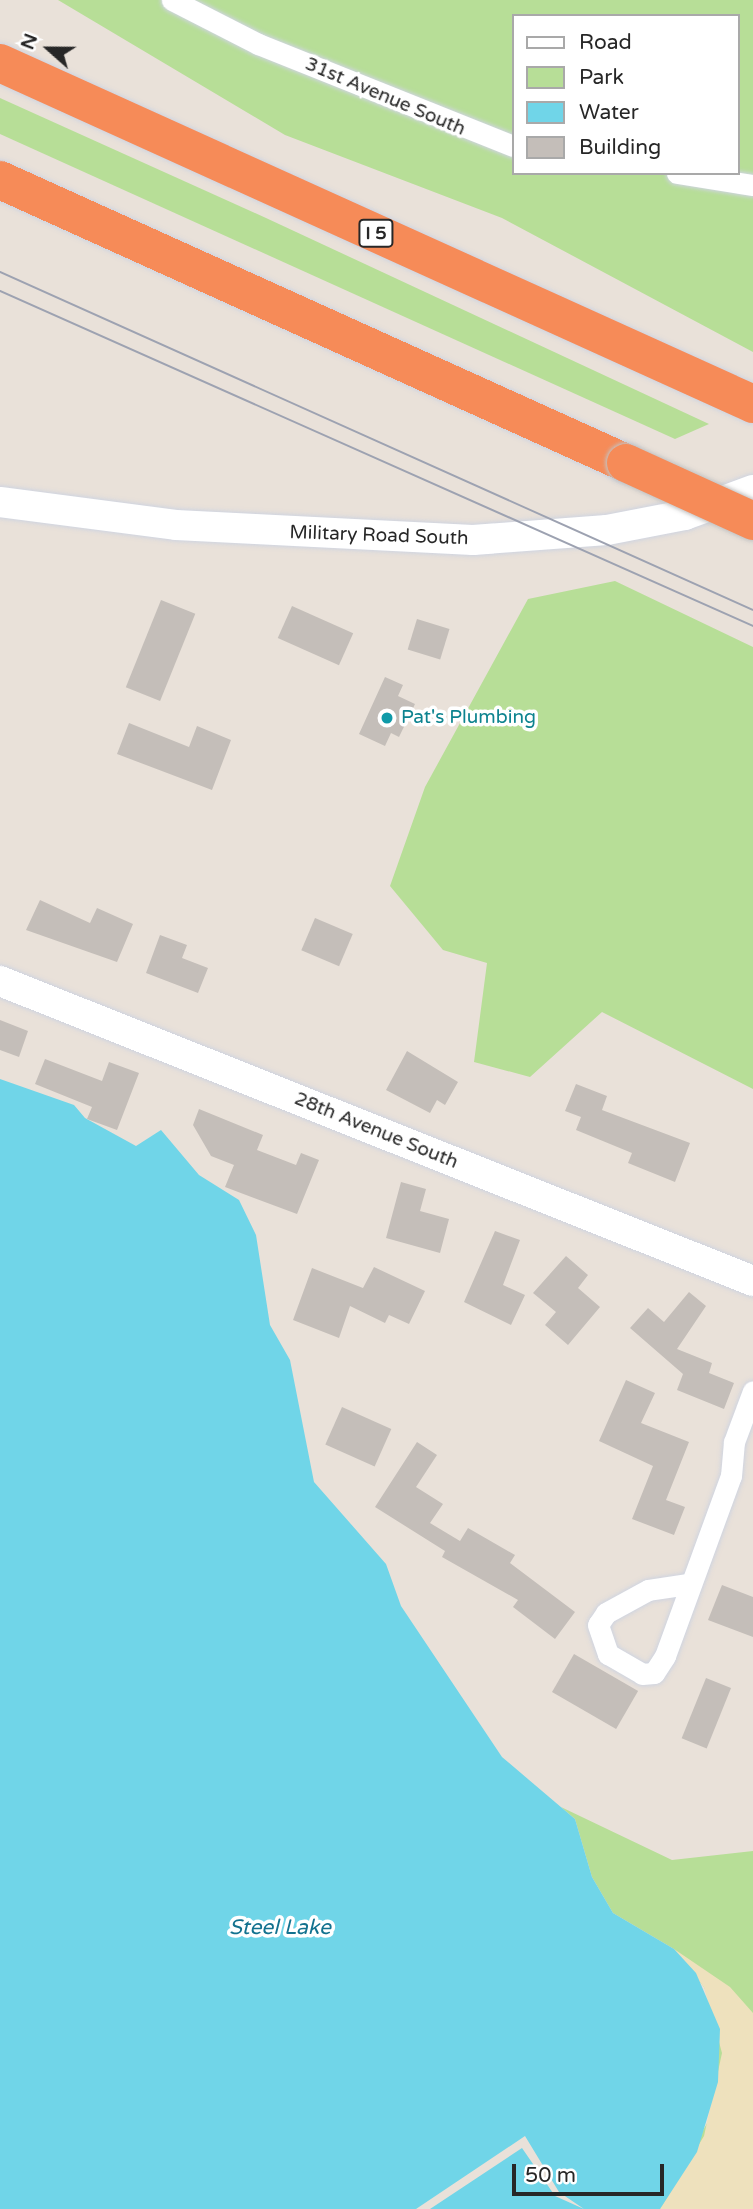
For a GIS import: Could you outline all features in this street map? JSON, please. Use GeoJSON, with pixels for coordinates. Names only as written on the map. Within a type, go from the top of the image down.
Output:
{"type":"FeatureCollection","features":[{"type":"Feature","properties":{"kind":"highway","name":"I 5"},"geometry":{"type":"LineString","coordinates":[[0,63],[753,404]]}},
{"type":"Feature","properties":{"kind":"highway"},"geometry":{"type":"LineString","coordinates":[[0,180],[753,521]]}},
{"type":"Feature","properties":{"kind":"street","name":"31st Avenue South"},"geometry":{"type":"LineString","coordinates":[[172,0],[258,44],[512,146]]}},
{"type":"Feature","properties":{"kind":"street"},"geometry":{"type":"LineString","coordinates":[[689,175],[753,186]]}},
{"type":"Feature","properties":{"kind":"street","name":"Military Road South"},"geometry":{"type":"LineString","coordinates":[[0,502],[189,526],[473,540],[607,530],[685,515],[753,490]]}},
{"type":"Feature","properties":{"kind":"street","name":"28th Avenue South"},"geometry":{"type":"LineString","coordinates":[[0,981],[753,1281]]}},
{"type":"Feature","properties":{"kind":"street"},"geometry":{"type":"LineString","coordinates":[[688,1584],[648,1590],[606,1613],[598,1625],[608,1654],[642,1674],[654,1673],[688,1584],[711,1536],[753,1391]]}},
{"type":"Feature","properties":{"kind":"green space"},"geometry":{"type":"Polygon","coordinates":[[[58,0],[753,0],[753,352],[502,218],[285,135],[58,0]]]}},
{"type":"Feature","properties":{"kind":"green space"},"geometry":{"type":"Polygon","coordinates":[[[0,98],[709,424],[675,439],[0,134],[0,98]]]}},
{"type":"Feature","properties":{"kind":"green space"},"geometry":{"type":"Polygon","coordinates":[[[615,581],[753,647],[753,1089],[602,1012],[530,1077],[474,1062],[487,963],[443,950],[390,886],[425,787],[528,599],[615,581]]]}},
{"type":"Feature","properties":{"kind":"green space"},"geometry":{"type":"Polygon","coordinates":[[[561,1807],[672,1860],[753,1851],[753,2209],[660,2209],[711,2116],[720,2029],[704,1987],[674,1949],[613,1913],[592,1877],[575,1819],[561,1807]]]}},
{"type":"Feature","properties":{"kind":"sand"},"geometry":{"type":"Polygon","coordinates":[[[674,1949],[730,1987],[753,2013],[753,2209],[660,2209],[704,2136],[722,2053],[704,1987],[674,1949]]]}},
{"type":"Feature","properties":{"kind":"water","name":"Steel Lake"},"geometry":{"type":"Polygon","coordinates":[[[0,1079],[74,1105],[85,1118],[136,1146],[161,1130],[199,1175],[239,1200],[256,1235],[270,1325],[290,1360],[314,1482],[386,1564],[401,1606],[502,1757],[575,1819],[592,1877],[613,1913],[674,1949],[696,1973],[720,2029],[718,2082],[697,2152],[660,2209],[0,2209],[0,1079]]]}},
{"type":"Feature","properties":{"kind":"pier"},"geometry":{"type":"Polygon","coordinates":[[[525,2136],[559,2192],[584,2209],[555,2196],[522,2148],[430,2209],[416,2209],[525,2136]]]}},
{"type":"Feature","properties":{"kind":"building"},"geometry":{"type":"Polygon","coordinates":[[[161,600],[195,614],[160,701],[126,687],[161,600]]]}},
{"type":"Feature","properties":{"kind":"building"},"geometry":{"type":"Polygon","coordinates":[[[292,606],[353,633],[339,665],[278,638],[292,606]]]}},
{"type":"Feature","properties":{"kind":"building"},"geometry":{"type":"Polygon","coordinates":[[[417,619],[450,629],[440,660],[408,650],[417,619]]]}},
{"type":"Feature","properties":{"kind":"building","name":"Pat's Plumbing"},"geometry":{"type":"Polygon","coordinates":[[[385,677],[403,685],[398,696],[415,704],[399,737],[391,733],[385,746],[359,734],[385,677]]]}},
{"type":"Feature","properties":{"kind":"building"},"geometry":{"type":"Polygon","coordinates":[[[129,723],[189,747],[197,726],[231,740],[212,790],[117,754],[129,723]]]}},
{"type":"Feature","properties":{"kind":"building"},"geometry":{"type":"Polygon","coordinates":[[[40,900],[90,923],[97,908],[133,924],[117,962],[26,930],[40,900]]]}},
{"type":"Feature","properties":{"kind":"building"},"geometry":{"type":"Polygon","coordinates":[[[315,918],[353,934],[339,966],[301,950],[315,918]]]}},
{"type":"Feature","properties":{"kind":"building"},"geometry":{"type":"Polygon","coordinates":[[[160,935],[187,945],[182,958],[208,968],[198,993],[146,973],[160,935]]]}},
{"type":"Feature","properties":{"kind":"building"},"geometry":{"type":"Polygon","coordinates":[[[0,1020],[28,1031],[19,1057],[0,1050],[0,1020]]]}},
{"type":"Feature","properties":{"kind":"building"},"geometry":{"type":"Polygon","coordinates":[[[407,1051],[458,1082],[445,1105],[437,1100],[430,1113],[386,1090],[407,1051]]]}},
{"type":"Feature","properties":{"kind":"building"},"geometry":{"type":"Polygon","coordinates":[[[45,1059],[102,1081],[109,1062],[139,1073],[117,1130],[87,1119],[92,1107],[35,1084],[45,1059]]]}},
{"type":"Feature","properties":{"kind":"building"},"geometry":{"type":"Polygon","coordinates":[[[576,1084],[607,1096],[602,1110],[690,1143],[675,1182],[628,1163],[632,1153],[576,1130],[581,1117],[565,1111],[576,1084]]]}},
{"type":"Feature","properties":{"kind":"building"},"geometry":{"type":"Polygon","coordinates":[[[199,1109],[263,1135],[257,1150],[296,1165],[301,1153],[319,1160],[297,1214],[225,1187],[234,1165],[211,1156],[193,1125],[199,1109]]]}},
{"type":"Feature","properties":{"kind":"building"},"geometry":{"type":"Polygon","coordinates":[[[401,1182],[426,1189],[420,1211],[449,1219],[440,1253],[386,1238],[401,1182]]]}},
{"type":"Feature","properties":{"kind":"building"},"geometry":{"type":"Polygon","coordinates":[[[495,1231],[520,1240],[503,1285],[525,1295],[511,1325],[464,1302],[495,1231]]]}},
{"type":"Feature","properties":{"kind":"building"},"geometry":{"type":"Polygon","coordinates":[[[566,1256],[588,1275],[578,1288],[600,1307],[568,1345],[545,1325],[556,1312],[533,1293],[566,1256]]]}},
{"type":"Feature","properties":{"kind":"building"},"geometry":{"type":"Polygon","coordinates":[[[374,1267],[425,1291],[409,1324],[389,1315],[385,1323],[350,1306],[339,1338],[293,1320],[312,1268],[363,1288],[374,1267]]]}},
{"type":"Feature","properties":{"kind":"building"},"geometry":{"type":"Polygon","coordinates":[[[689,1292],[706,1306],[677,1349],[712,1363],[709,1373],[734,1383],[724,1409],[677,1390],[683,1374],[630,1328],[648,1308],[664,1322],[689,1292]]]}},
{"type":"Feature","properties":{"kind":"building"},"geometry":{"type":"Polygon","coordinates":[[[626,1380],[655,1393],[641,1423],[689,1442],[666,1500],[685,1507],[674,1535],[632,1519],[653,1466],[599,1441],[626,1380]]]}},
{"type":"Feature","properties":{"kind":"building"},"geometry":{"type":"Polygon","coordinates":[[[342,1407],[391,1429],[375,1466],[325,1444],[342,1407]]]}},
{"type":"Feature","properties":{"kind":"building"},"geometry":{"type":"Polygon","coordinates":[[[417,1442],[437,1455],[416,1487],[443,1504],[430,1523],[460,1541],[468,1528],[515,1555],[510,1563],[575,1612],[555,1639],[513,1607],[518,1600],[442,1557],[445,1551],[375,1507],[417,1442]]]}},
{"type":"Feature","properties":{"kind":"building"},"geometry":{"type":"Polygon","coordinates":[[[722,1585],[753,1597],[753,1637],[708,1620],[722,1585]]]}},
{"type":"Feature","properties":{"kind":"building"},"geometry":{"type":"Polygon","coordinates":[[[574,1654],[638,1691],[616,1729],[552,1692],[574,1654]]]}},
{"type":"Feature","properties":{"kind":"building"},"geometry":{"type":"Polygon","coordinates":[[[706,1678],[731,1688],[707,1748],[682,1738],[706,1678]]]}},
{"type":"Feature","properties":{"kind":"tram line"},"geometry":{"type":"LineString","coordinates":[[0,272],[753,610]]}},
{"type":"Feature","properties":{"kind":"tram line"},"geometry":{"type":"LineString","coordinates":[[0,291],[753,626]]}},
{"type":"Feature","properties":{"kind":"place","name":"Pat's Plumbing"},"geometry":{"type":"Point","coordinates":[387,718]}}]}
